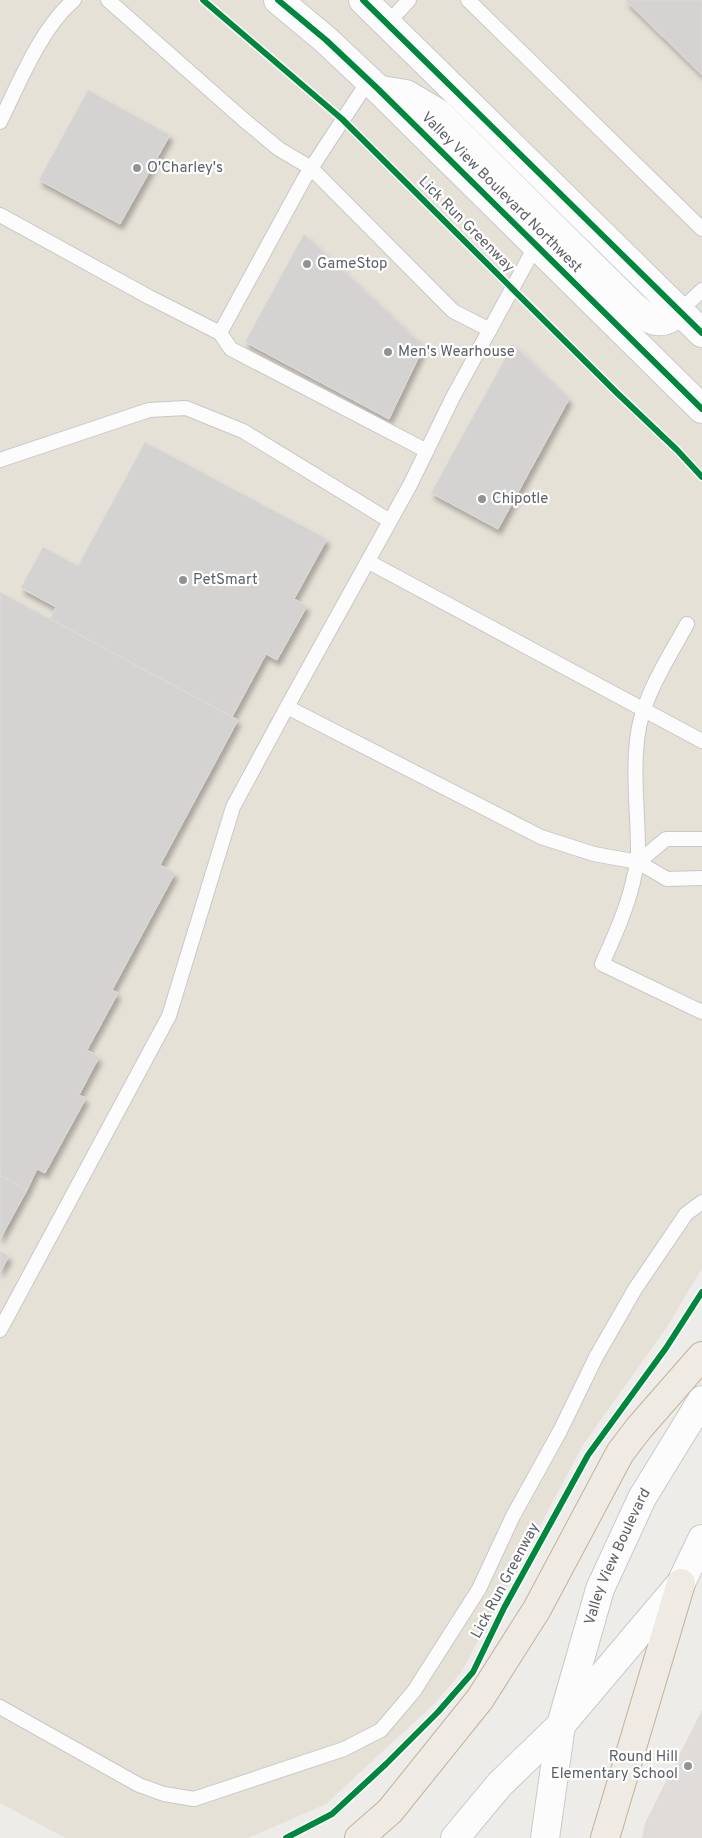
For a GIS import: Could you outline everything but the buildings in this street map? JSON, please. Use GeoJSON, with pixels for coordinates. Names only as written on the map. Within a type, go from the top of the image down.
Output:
{"type":"FeatureCollection","features":[{"type":"Feature","properties":{"kind":"highway"},"geometry":{"type":"LineString","coordinates":[[358,1838],[390,1811],[480,1699],[537,1609],[620,1453],[639,1428],[702,1356]]}},
{"type":"Feature","properties":{"kind":"highway"},"geometry":{"type":"LineString","coordinates":[[605,1838],[681,1583]]}},
{"type":"Feature","properties":{"kind":"main road","name":"Valley View Boulevard Northwest"},"geometry":{"type":"LineString","coordinates":[[278,0],[326,40],[373,85],[702,409]]}},
{"type":"Feature","properties":{"kind":"main road"},"geometry":{"type":"LineString","coordinates":[[344,0],[388,23]]}},
{"type":"Feature","properties":{"kind":"main road"},"geometry":{"type":"LineString","coordinates":[[363,0],[702,333]]}},
{"type":"Feature","properties":{"kind":"main road"},"geometry":{"type":"LineString","coordinates":[[373,85],[406,94],[438,113],[506,182],[631,304],[648,318],[664,322],[680,311]]}},
{"type":"Feature","properties":{"kind":"main road","name":"Valley View Boulevard"},"geometry":{"type":"LineString","coordinates":[[545,1838],[561,1725],[600,1589],[642,1498],[702,1400]]}},
{"type":"Feature","properties":{"kind":"main road","name":"Valley View Boulevard"},"geometry":{"type":"LineString","coordinates":[[455,1838],[500,1784],[561,1725],[681,1583],[702,1539]]}},
{"type":"Feature","properties":{"kind":"lane"},"geometry":{"type":"LineString","coordinates":[[0,122],[31,59],[61,11],[74,0]]}},
{"type":"Feature","properties":{"kind":"lane"},"geometry":{"type":"LineString","coordinates":[[108,0],[244,120],[279,148],[311,168],[453,311],[490,330]]}},
{"type":"Feature","properties":{"kind":"lane"},"geometry":{"type":"LineString","coordinates":[[388,23],[409,0]]}},
{"type":"Feature","properties":{"kind":"lane"},"geometry":{"type":"LineString","coordinates":[[468,0],[702,229]]}},
{"type":"Feature","properties":{"kind":"lane"},"geometry":{"type":"LineString","coordinates":[[220,333],[311,168],[373,85]]}},
{"type":"Feature","properties":{"kind":"lane"},"geometry":{"type":"LineString","coordinates":[[0,215],[220,333],[231,349],[427,451]]}},
{"type":"Feature","properties":{"kind":"lane"},"geometry":{"type":"LineString","coordinates":[[0,1330],[169,1016],[233,807],[369,562],[453,397],[536,245]]}},
{"type":"Feature","properties":{"kind":"lane"},"geometry":{"type":"LineString","coordinates":[[680,311],[702,290]]}},
{"type":"Feature","properties":{"kind":"lane"},"geometry":{"type":"LineString","coordinates":[[0,460],[149,410],[186,408],[243,431],[390,521]]}},
{"type":"Feature","properties":{"kind":"lane"},"geometry":{"type":"LineString","coordinates":[[369,562],[702,741]]}},
{"type":"Feature","properties":{"kind":"lane"},"geometry":{"type":"LineString","coordinates":[[687,624],[652,689],[639,729],[636,761],[638,862],[622,919],[602,964],[702,1012]]}},
{"type":"Feature","properties":{"kind":"lane"},"geometry":{"type":"LineString","coordinates":[[287,707],[541,837],[594,854],[638,862],[667,879],[702,878]]}},
{"type":"Feature","properties":{"kind":"lane"},"geometry":{"type":"LineString","coordinates":[[638,862],[666,839],[702,839]]}},
{"type":"Feature","properties":{"kind":"lane"},"geometry":{"type":"LineString","coordinates":[[0,1706],[139,1785],[164,1794],[194,1799],[344,1749],[381,1730],[414,1691],[479,1589],[513,1516],[560,1431],[596,1357],[635,1289],[686,1214],[702,1202]]}},
{"type":"Feature","properties":{"kind":"shaded area"},"geometry":{"type":"Polygon","coordinates":[[[0,0],[702,0],[702,1268],[667,1327],[583,1445],[462,1671],[435,1703],[326,1804],[248,1838],[65,1838],[0,1803],[0,0]]]}},
{"type":"Feature","properties":{"kind":"shaded area","name":"Round Hill Elementary School"},"geometry":{"type":"Polygon","coordinates":[[[702,1710],[702,1838],[642,1838],[645,1823],[702,1710]]]}},
{"type":"Feature","properties":{"kind":"cycle path","name":"Lick Run Greenway"},"geometry":{"type":"LineString","coordinates":[[203,0],[342,119],[616,392],[677,450],[702,477]]}},
{"type":"Feature","properties":{"kind":"cycle path"},"geometry":{"type":"LineString","coordinates":[[278,0],[326,40],[378,89],[702,409]]}},
{"type":"Feature","properties":{"kind":"cycle path"},"geometry":{"type":"LineString","coordinates":[[363,0],[702,333]]}},
{"type":"Feature","properties":{"kind":"cycle path","name":"Lick Run Greenway"},"geometry":{"type":"LineString","coordinates":[[286,1838],[332,1814],[438,1712],[473,1672],[504,1608],[588,1455],[666,1348],[702,1292]]}},
{"type":"Feature","properties":{"kind":"place","name":"O'Charley's"},"geometry":{"type":"Point","coordinates":[137,168]}},
{"type":"Feature","properties":{"kind":"place","name":"GameStop"},"geometry":{"type":"Point","coordinates":[307,264]}},
{"type":"Feature","properties":{"kind":"place","name":"Men's Wearhouse"},"geometry":{"type":"Point","coordinates":[388,352]}},
{"type":"Feature","properties":{"kind":"place","name":"Chipotle"},"geometry":{"type":"Point","coordinates":[482,499]}},
{"type":"Feature","properties":{"kind":"place","name":"PetSmart"},"geometry":{"type":"Point","coordinates":[183,580]}},
{"type":"Feature","properties":{"kind":"place","name":"Round Hill Elementary School"},"geometry":{"type":"Point","coordinates":[688,1766]}}]}
